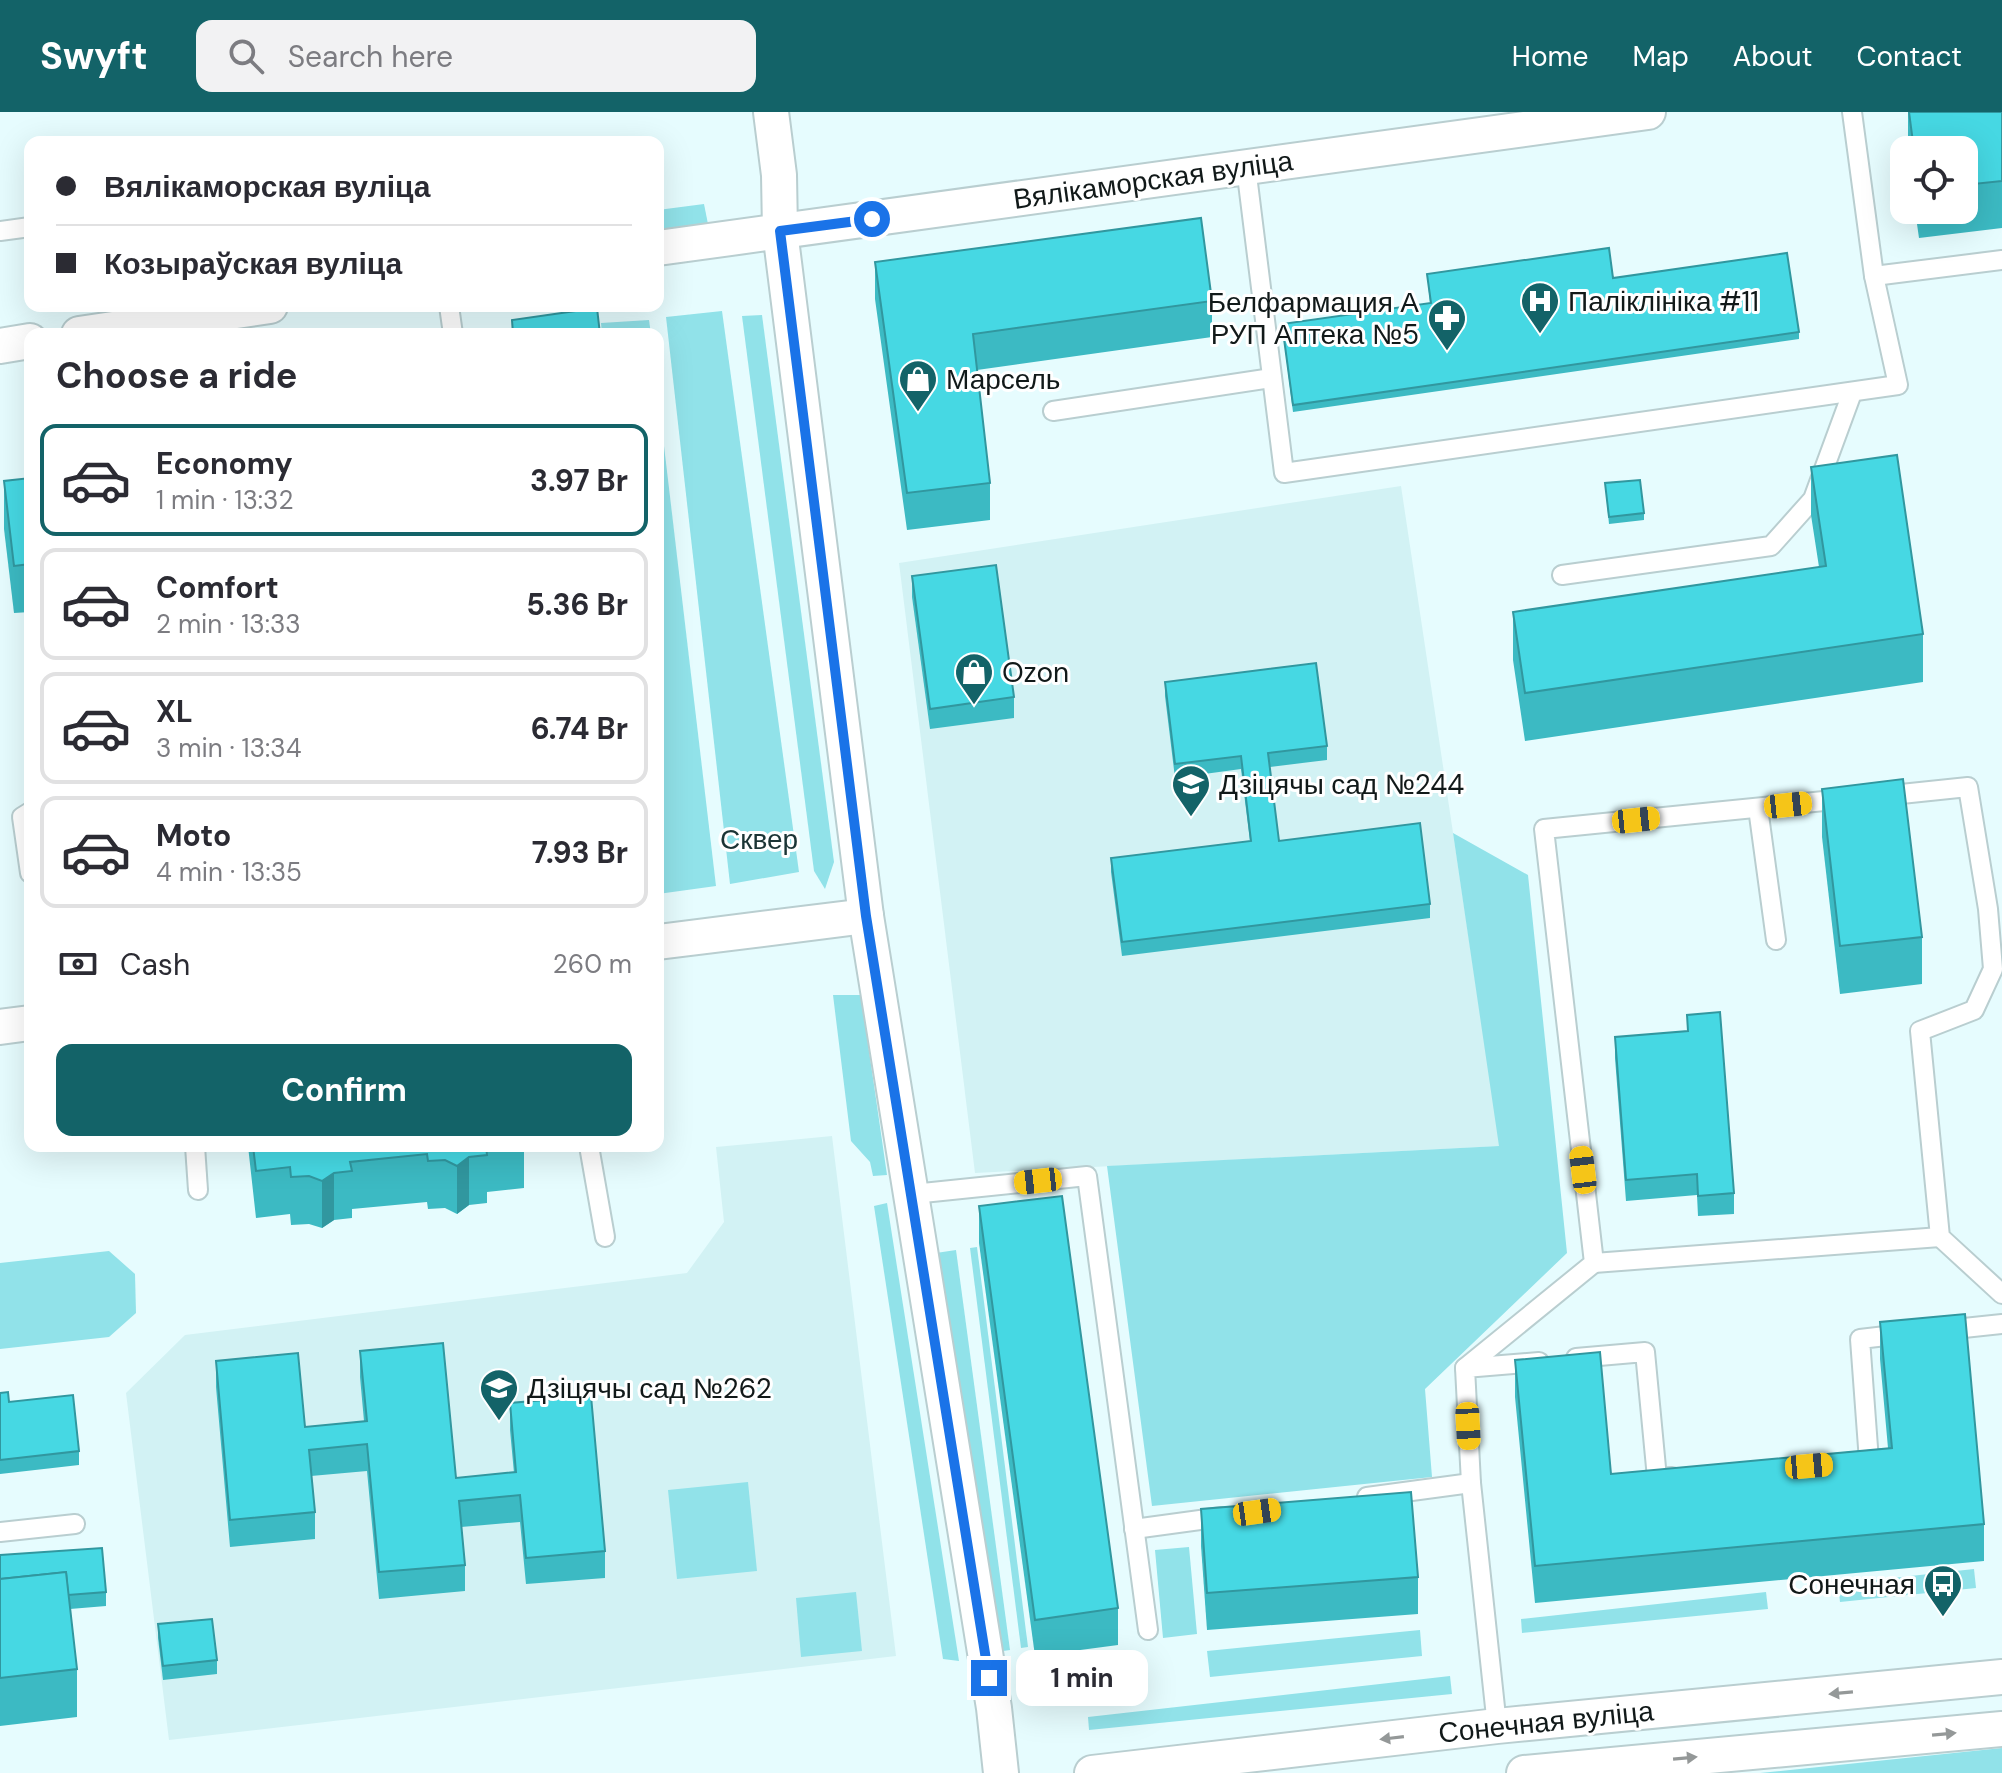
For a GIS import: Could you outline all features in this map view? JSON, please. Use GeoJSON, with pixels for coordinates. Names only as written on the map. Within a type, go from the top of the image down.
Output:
{"type":"FeatureCollection","features":[{"type":"Feature","properties":{"kind":"street"},"geometry":{"type":"LineString","coordinates":[[771,112],[779,175],[780,231],[866,916],[994,1708],[1001,1773]]}},
{"type":"Feature","properties":{"kind":"street","name":"Вялікаморская вуліца"},"geometry":{"type":"LineString","coordinates":[[664,247],[1648,112]]}},
{"type":"Feature","properties":{"kind":"street"},"geometry":{"type":"LineString","coordinates":[[120,328],[229,312]]}},
{"type":"Feature","properties":{"kind":"street"},"geometry":{"type":"LineString","coordinates":[[0,346],[24,342]]}},
{"type":"Feature","properties":{"kind":"street"},"geometry":{"type":"LineString","coordinates":[[664,941],[866,916]]}},
{"type":"Feature","properties":{"kind":"street"},"geometry":{"type":"LineString","coordinates":[[0,1027],[24,1024]]}},
{"type":"Feature","properties":{"kind":"street","name":"Сонечная вуліца"},"geometry":{"type":"LineString","coordinates":[[1092,1773],[1497,1726],[2002,1677]]}},
{"type":"Feature","properties":{"kind":"street","name":"Сонечная вуліца"},"geometry":{"type":"LineString","coordinates":[[1524,1773],[2002,1729]]}},
{"type":"Feature","properties":{"kind":"lane"},"geometry":{"type":"LineString","coordinates":[[1246,167],[1284,473],[1898,385],[1874,276],[1852,112]]}},
{"type":"Feature","properties":{"kind":"lane"},"geometry":{"type":"LineString","coordinates":[[0,231],[24,228]]}},
{"type":"Feature","properties":{"kind":"lane"},"geometry":{"type":"LineString","coordinates":[[1874,276],[2002,260]]}},
{"type":"Feature","properties":{"kind":"lane"},"geometry":{"type":"LineString","coordinates":[[1053,411],[1272,378]]}},
{"type":"Feature","properties":{"kind":"lane"},"geometry":{"type":"LineString","coordinates":[[1562,575],[1771,546],[1813,499],[1852,393]]}},
{"type":"Feature","properties":{"kind":"lane"},"geometry":{"type":"LineString","coordinates":[[1594,1263],[1544,829],[1968,787],[1988,909],[1993,969],[1974,1010],[1920,1031],[1940,1237],[2002,1294]]}},
{"type":"Feature","properties":{"kind":"lane"},"geometry":{"type":"LineString","coordinates":[[1758,808],[1776,940]]}},
{"type":"Feature","properties":{"kind":"lane"},"geometry":{"type":"LineString","coordinates":[[195,1152],[198,1190]]}},
{"type":"Feature","properties":{"kind":"lane"},"geometry":{"type":"LineString","coordinates":[[590,1152],[605,1237]]}},
{"type":"Feature","properties":{"kind":"lane"},"geometry":{"type":"LineString","coordinates":[[913,1194],[1087,1176],[1148,1630]]}},
{"type":"Feature","properties":{"kind":"lane"},"geometry":{"type":"LineString","coordinates":[[1465,1368],[1594,1263],[1940,1237]]}},
{"type":"Feature","properties":{"kind":"lane"},"geometry":{"type":"LineString","coordinates":[[1839,1463],[1869,1461],[1860,1339],[2002,1324]]}},
{"type":"Feature","properties":{"kind":"lane"},"geometry":{"type":"LineString","coordinates":[[1465,1368],[1645,1352],[1657,1478],[1687,1476]]}},
{"type":"Feature","properties":{"kind":"lane"},"geometry":{"type":"LineString","coordinates":[[1465,1368],[1471,1483],[1497,1726]]}},
{"type":"Feature","properties":{"kind":"lane"},"geometry":{"type":"LineString","coordinates":[[1348,1500],[1471,1483]]}},
{"type":"Feature","properties":{"kind":"lane"},"geometry":{"type":"LineString","coordinates":[[1134,1529],[1241,1514]]}},
{"type":"Feature","properties":{"kind":"lane"},"geometry":{"type":"LineString","coordinates":[[0,1532],[75,1524]]}},
{"type":"Feature","properties":{"kind":"shaded area","name":"Дзіцячы сад №244"},"geometry":{"type":"Polygon","coordinates":[[[1401,486],[1500,1146],[975,1173],[899,563],[1401,486]]]}},
{"type":"Feature","properties":{"kind":"shaded area","name":"Дзіцячы сад №262"},"geometry":{"type":"Polygon","coordinates":[[[832,1136],[896,1656],[169,1740],[126,1393],[185,1335],[687,1273],[724,1222],[716,1147],[832,1136]]]}},
{"type":"Feature","properties":{"kind":"green space"},"geometry":{"type":"Polygon","coordinates":[[[704,204],[708,224],[664,229],[664,209],[704,204]]]}},
{"type":"Feature","properties":{"kind":"green space","name":"Сквер"},"geometry":{"type":"Polygon","coordinates":[[[722,311],[799,872],[730,884],[666,317],[722,311]]]}},
{"type":"Feature","properties":{"kind":"green space"},"geometry":{"type":"Polygon","coordinates":[[[762,315],[834,862],[825,889],[814,871],[742,316],[762,315]]]}},
{"type":"Feature","properties":{"kind":"green space"},"geometry":{"type":"Polygon","coordinates":[[[649,320],[650,328],[601,328],[601,323],[649,320]]]}},
{"type":"Feature","properties":{"kind":"green space"},"geometry":{"type":"Polygon","coordinates":[[[664,446],[716,886],[664,893],[664,446]]]}},
{"type":"Feature","properties":{"kind":"green space"},"geometry":{"type":"Polygon","coordinates":[[[1453,833],[1528,875],[1567,1253],[1425,1389],[1432,1477],[1152,1506],[1107,1166],[1499,1146],[1453,833]]]}},
{"type":"Feature","properties":{"kind":"green space"},"geometry":{"type":"Polygon","coordinates":[[[833,995],[861,995],[887,1175],[873,1176],[870,1162],[851,1141],[833,995]]]}},
{"type":"Feature","properties":{"kind":"green space"},"geometry":{"type":"Polygon","coordinates":[[[887,1203],[959,1661],[943,1659],[874,1206],[887,1203]]]}},
{"type":"Feature","properties":{"kind":"green space"},"geometry":{"type":"Polygon","coordinates":[[[977,1247],[1028,1647],[1021,1648],[970,1248],[977,1247]]]}},
{"type":"Feature","properties":{"kind":"green space"},"geometry":{"type":"Polygon","coordinates":[[[956,1250],[1010,1650],[989,1653],[936,1253],[956,1250]]]}},
{"type":"Feature","properties":{"kind":"green space"},"geometry":{"type":"Polygon","coordinates":[[[109,1251],[135,1274],[136,1313],[109,1337],[0,1349],[0,1263],[109,1251]]]}},
{"type":"Feature","properties":{"kind":"green space"},"geometry":{"type":"Polygon","coordinates":[[[748,1482],[757,1571],[677,1579],[668,1490],[748,1482]]]}},
{"type":"Feature","properties":{"kind":"green space"},"geometry":{"type":"Polygon","coordinates":[[[1189,1547],[1197,1634],[1163,1638],[1155,1550],[1189,1547]]]}},
{"type":"Feature","properties":{"kind":"green space"},"geometry":{"type":"Polygon","coordinates":[[[1974,1569],[1976,1588],[1840,1602],[1838,1584],[1974,1569]]]}},
{"type":"Feature","properties":{"kind":"green space"},"geometry":{"type":"Polygon","coordinates":[[[856,1592],[862,1651],[801,1657],[796,1598],[856,1592]]]}},
{"type":"Feature","properties":{"kind":"green space"},"geometry":{"type":"Polygon","coordinates":[[[1766,1592],[1768,1609],[1522,1633],[1521,1619],[1766,1592]]]}},
{"type":"Feature","properties":{"kind":"green space"},"geometry":{"type":"Polygon","coordinates":[[[1420,1630],[1422,1656],[1210,1677],[1207,1651],[1420,1630]]]}},
{"type":"Feature","properties":{"kind":"green space"},"geometry":{"type":"Polygon","coordinates":[[[1450,1676],[1452,1694],[1089,1730],[1088,1717],[1450,1676]]]}},
{"type":"Feature","properties":{"kind":"green space"},"geometry":{"type":"Polygon","coordinates":[[[2002,1748],[2002,1773],[1760,1773],[2002,1748]]]}},
{"type":"Feature","properties":{"kind":"building"},"geometry":{"type":"Polygon","coordinates":[[[1909,112],[2002,112],[2002,181],[1978,184],[1978,136],[1912,136],[1909,112]]]}},
{"type":"Feature","properties":{"kind":"building"},"geometry":{"type":"Polygon","coordinates":[[[1201,218],[1212,301],[973,334],[990,483],[907,493],[875,262],[1201,218]]]}},
{"type":"Feature","properties":{"kind":"building","name":"Паліклініка #11"},"geometry":{"type":"Polygon","coordinates":[[[1609,248],[1613,278],[1787,253],[1799,332],[1293,405],[1282,324],[1431,303],[1427,274],[1609,248]]]}},
{"type":"Feature","properties":{"kind":"building"},"geometry":{"type":"Polygon","coordinates":[[[569,312],[597,312],[599,328],[513,328],[512,320],[569,312]]]}},
{"type":"Feature","properties":{"kind":"building"},"geometry":{"type":"Polygon","coordinates":[[[1897,455],[1923,634],[1525,693],[1513,612],[1826,566],[1811,467],[1897,455]]]}},
{"type":"Feature","properties":{"kind":"building"},"geometry":{"type":"Polygon","coordinates":[[[24,479],[24,565],[14,566],[4,481],[24,479]]]}},
{"type":"Feature","properties":{"kind":"building"},"geometry":{"type":"Polygon","coordinates":[[[1640,480],[1644,513],[1609,517],[1605,483],[1640,480]]]}},
{"type":"Feature","properties":{"kind":"building"},"geometry":{"type":"Polygon","coordinates":[[[996,565],[1014,697],[930,709],[912,576],[996,565]]]}},
{"type":"Feature","properties":{"kind":"building"},"geometry":{"type":"Polygon","coordinates":[[[1316,663],[1327,746],[1268,753],[1279,841],[1420,823],[1430,904],[1122,942],[1111,858],[1251,841],[1241,756],[1175,764],[1165,682],[1316,663]]]}},
{"type":"Feature","properties":{"kind":"building"},"geometry":{"type":"Polygon","coordinates":[[[1903,779],[1922,937],[1840,946],[1822,789],[1903,779]]]}},
{"type":"Feature","properties":{"kind":"building"},"geometry":{"type":"Polygon","coordinates":[[[1720,1012],[1734,1193],[1698,1196],[1697,1174],[1626,1180],[1615,1037],[1688,1031],[1687,1015],[1720,1012]]]}},
{"type":"Feature","properties":{"kind":"building"},"geometry":{"type":"Polygon","coordinates":[[[254,1152],[487,1152],[487,1155],[469,1157],[457,1166],[445,1160],[428,1161],[427,1154],[350,1162],[352,1171],[334,1173],[322,1181],[309,1176],[291,1177],[290,1167],[256,1171],[254,1152]]]}},
{"type":"Feature","properties":{"kind":"building"},"geometry":{"type":"Polygon","coordinates":[[[1062,1196],[1118,1608],[1035,1620],[979,1206],[1062,1196]]]}},
{"type":"Feature","properties":{"kind":"building"},"geometry":{"type":"Polygon","coordinates":[[[1965,1314],[1984,1524],[1535,1566],[1515,1360],[1600,1352],[1611,1474],[1892,1448],[1880,1322],[1965,1314]]]}},
{"type":"Feature","properties":{"kind":"building"},"geometry":{"type":"Polygon","coordinates":[[[443,1343],[456,1478],[516,1472],[510,1403],[591,1396],[605,1551],[526,1558],[520,1495],[459,1501],[465,1565],[379,1572],[367,1444],[309,1450],[315,1512],[230,1520],[216,1361],[298,1353],[305,1427],[367,1421],[360,1351],[443,1343]]]}},
{"type":"Feature","properties":{"kind":"building"},"geometry":{"type":"Polygon","coordinates":[[[8,1392],[9,1402],[73,1395],[79,1451],[0,1460],[0,1393],[8,1392]]]}},
{"type":"Feature","properties":{"kind":"building"},"geometry":{"type":"Polygon","coordinates":[[[1411,1492],[1418,1577],[1207,1593],[1201,1509],[1411,1492]]]}},
{"type":"Feature","properties":{"kind":"building"},"geometry":{"type":"Polygon","coordinates":[[[102,1548],[106,1592],[68,1595],[66,1572],[0,1579],[0,1555],[102,1548]]]}},
{"type":"Feature","properties":{"kind":"building"},"geometry":{"type":"Polygon","coordinates":[[[66,1572],[77,1669],[0,1678],[0,1579],[66,1572]]]}},
{"type":"Feature","properties":{"kind":"building"},"geometry":{"type":"Polygon","coordinates":[[[212,1619],[217,1660],[163,1666],[158,1624],[212,1619]]]}},
{"type":"Feature","properties":{"kind":"place","name":"Паліклініка #11"},"geometry":{"type":"Point","coordinates":[1540,335]}},
{"type":"Feature","properties":{"kind":"place","name":"Белфармация А РУП Аптека №5"},"geometry":{"type":"Point","coordinates":[1447,352]}},
{"type":"Feature","properties":{"kind":"place","name":"Марсель"},"geometry":{"type":"Point","coordinates":[918,413]}},
{"type":"Feature","properties":{"kind":"place","name":"Ozon"},"geometry":{"type":"Point","coordinates":[974,706]}},
{"type":"Feature","properties":{"kind":"place","name":"Дзіцячы сад №244"},"geometry":{"type":"Point","coordinates":[1191,818]}},
{"type":"Feature","properties":{"kind":"place","name":"Дзіцячы сад №262"},"geometry":{"type":"Point","coordinates":[499,1422]}},
{"type":"Feature","properties":{"kind":"place","name":"Сонечная"},"geometry":{"type":"Point","coordinates":[1943,1618]}},
{"type":"Feature","properties":{"kind":"route"},"geometry":{"type":"LineString","coordinates":[[872,219],[780,231],[866,916],[989,1678]]}}]}
